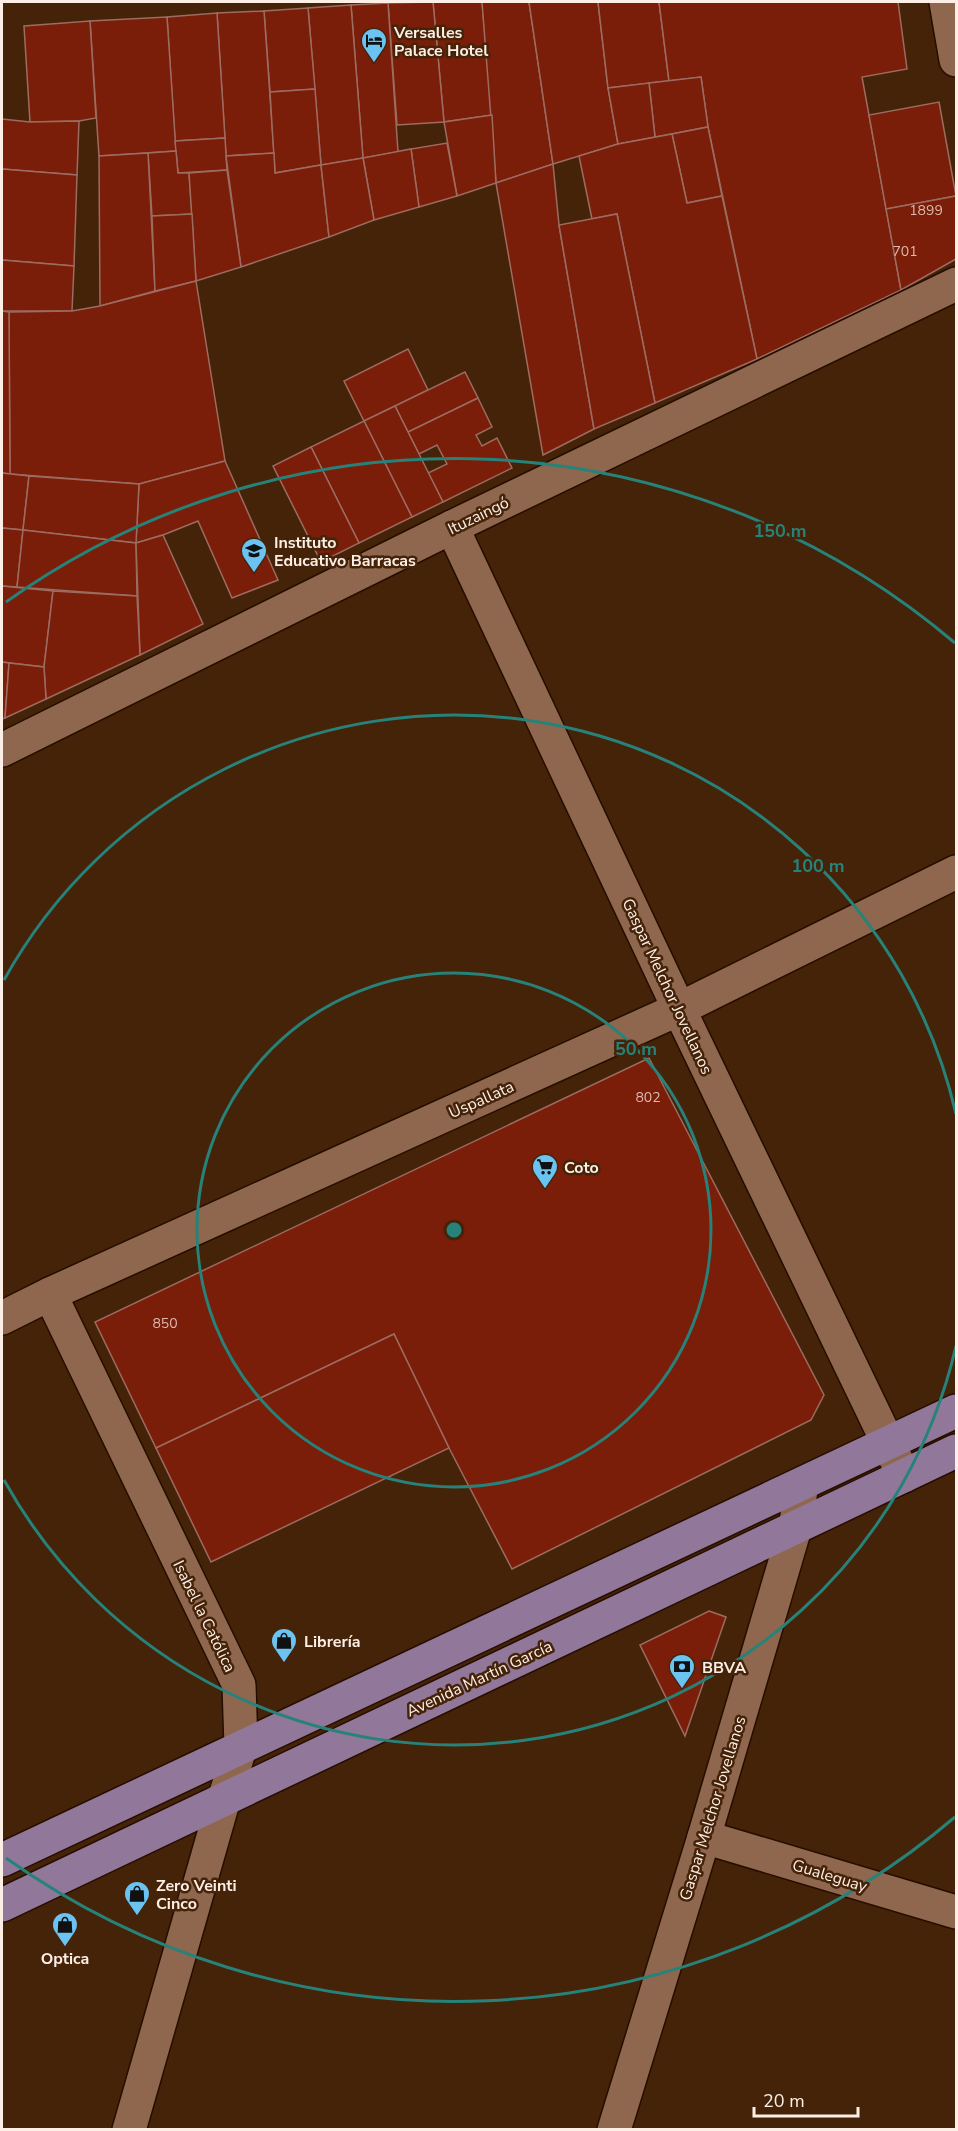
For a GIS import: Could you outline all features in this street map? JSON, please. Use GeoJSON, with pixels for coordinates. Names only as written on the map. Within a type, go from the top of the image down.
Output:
{"type":"FeatureCollection","features":[{"type":"Feature","properties":{"kind":"main road"},"geometry":{"type":"LineString","coordinates":[[2,1860],[957,1411]]}},
{"type":"Feature","properties":{"kind":"main road","name":"Avenida Martín García"},"geometry":{"type":"LineString","coordinates":[[2,1905],[957,1451]]}},
{"type":"Feature","properties":{"kind":"street"},"geometry":{"type":"LineString","coordinates":[[946,2],[957,60]]}},
{"type":"Feature","properties":{"kind":"street","name":"Ituzaingó"},"geometry":{"type":"LineString","coordinates":[[2,750],[452,527],[957,284]]}},
{"type":"Feature","properties":{"kind":"street","name":"Gaspar Melchor Jovellanos"},"geometry":{"type":"LineString","coordinates":[[452,527],[678,1009],[904,1476]]}},
{"type":"Feature","properties":{"kind":"street","name":"Uspallata"},"geometry":{"type":"LineString","coordinates":[[2,1318],[50,1294],[678,1009],[957,872]]}},
{"type":"Feature","properties":{"kind":"street","name":"Isabel la Católica"},"geometry":{"type":"LineString","coordinates":[[50,1294],[239,1686],[241,1746],[129,2130]]}},
{"type":"Feature","properties":{"kind":"street","name":"Gaspar Melchor Jovellanos"},"geometry":{"type":"LineString","coordinates":[[614,2130],[704,1837],[795,1528],[802,1484]]}},
{"type":"Feature","properties":{"kind":"street","name":"Gualeguay"},"geometry":{"type":"LineString","coordinates":[[704,1837],[957,1912]]}},
{"type":"Feature","properties":{"kind":"building"},"geometry":{"type":"Polygon","coordinates":[[[433,2],[482,2],[492,115],[444,122],[433,2]]]}},
{"type":"Feature","properties":{"kind":"building"},"geometry":{"type":"Polygon","coordinates":[[[433,2],[444,122],[397,125],[388,3],[433,2]]]}},
{"type":"Feature","properties":{"kind":"building"},"geometry":{"type":"Polygon","coordinates":[[[482,2],[529,2],[553,164],[496,183],[482,2]]]}},
{"type":"Feature","properties":{"kind":"building"},"geometry":{"type":"Polygon","coordinates":[[[529,2],[598,2],[608,88],[618,144],[553,164],[529,2]]]}},
{"type":"Feature","properties":{"kind":"building"},"geometry":{"type":"Polygon","coordinates":[[[598,2],[659,2],[669,81],[608,88],[598,2]]]}},
{"type":"Feature","properties":{"kind":"building"},"geometry":{"type":"Polygon","coordinates":[[[659,2],[898,2],[907,69],[862,77],[901,290],[757,359],[708,127],[701,77],[669,81],[659,2]]]}},
{"type":"Feature","properties":{"kind":"building"},"geometry":{"type":"Polygon","coordinates":[[[388,3],[398,152],[363,158],[351,5],[388,3]]]}},
{"type":"Feature","properties":{"kind":"building"},"geometry":{"type":"Polygon","coordinates":[[[351,5],[363,158],[321,165],[308,8],[351,5]]]}},
{"type":"Feature","properties":{"kind":"building"},"geometry":{"type":"Polygon","coordinates":[[[308,8],[315,89],[270,92],[264,11],[308,8]]]}},
{"type":"Feature","properties":{"kind":"building"},"geometry":{"type":"Polygon","coordinates":[[[264,11],[274,153],[226,156],[217,13],[264,11]]]}},
{"type":"Feature","properties":{"kind":"building"},"geometry":{"type":"Polygon","coordinates":[[[217,13],[225,138],[175,141],[167,17],[217,13]]]}},
{"type":"Feature","properties":{"kind":"building"},"geometry":{"type":"Polygon","coordinates":[[[167,17],[176,151],[99,156],[90,21],[167,17]]]}},
{"type":"Feature","properties":{"kind":"building"},"geometry":{"type":"Polygon","coordinates":[[[90,21],[96,118],[79,121],[30,122],[24,26],[90,21]]]}},
{"type":"Feature","properties":{"kind":"building"},"geometry":{"type":"Polygon","coordinates":[[[701,77],[708,127],[655,137],[649,83],[701,77]]]}},
{"type":"Feature","properties":{"kind":"building"},"geometry":{"type":"Polygon","coordinates":[[[649,83],[655,137],[618,144],[608,88],[649,83]]]}},
{"type":"Feature","properties":{"kind":"building"},"geometry":{"type":"Polygon","coordinates":[[[315,89],[321,165],[275,173],[270,92],[315,89]]]}},
{"type":"Feature","properties":{"kind":"building"},"geometry":{"type":"Polygon","coordinates":[[[939,102],[956,196],[886,209],[869,115],[939,102]]]}},
{"type":"Feature","properties":{"kind":"building"},"geometry":{"type":"Polygon","coordinates":[[[492,115],[496,183],[457,196],[444,122],[492,115]]]}},
{"type":"Feature","properties":{"kind":"building"},"geometry":{"type":"Polygon","coordinates":[[[2,119],[30,122],[79,121],[77,175],[2,169],[2,119]]]}},
{"type":"Feature","properties":{"kind":"building"},"geometry":{"type":"Polygon","coordinates":[[[708,127],[722,196],[687,203],[672,134],[708,127]]]}},
{"type":"Feature","properties":{"kind":"building"},"geometry":{"type":"Polygon","coordinates":[[[672,134],[687,203],[722,196],[757,359],[655,403],[617,214],[592,219],[579,156],[618,144],[672,134]]]}},
{"type":"Feature","properties":{"kind":"building"},"geometry":{"type":"Polygon","coordinates":[[[225,138],[227,170],[178,173],[175,141],[225,138]]]}},
{"type":"Feature","properties":{"kind":"building"},"geometry":{"type":"Polygon","coordinates":[[[447,143],[457,196],[419,207],[411,149],[447,143]]]}},
{"type":"Feature","properties":{"kind":"building"},"geometry":{"type":"Polygon","coordinates":[[[411,149],[419,207],[374,220],[363,158],[411,149]]]}},
{"type":"Feature","properties":{"kind":"building"},"geometry":{"type":"Polygon","coordinates":[[[176,151],[178,173],[189,173],[192,214],[152,216],[148,153],[176,151]]]}},
{"type":"Feature","properties":{"kind":"building"},"geometry":{"type":"Polygon","coordinates":[[[148,153],[155,291],[100,306],[99,156],[148,153]]]}},
{"type":"Feature","properties":{"kind":"building"},"geometry":{"type":"Polygon","coordinates":[[[274,153],[275,173],[321,165],[329,237],[241,267],[226,156],[274,153]]]}},
{"type":"Feature","properties":{"kind":"building"},"geometry":{"type":"Polygon","coordinates":[[[363,158],[374,220],[329,237],[321,165],[363,158]]]}},
{"type":"Feature","properties":{"kind":"building"},"geometry":{"type":"Polygon","coordinates":[[[553,164],[559,225],[594,429],[543,455],[496,183],[553,164]]]}},
{"type":"Feature","properties":{"kind":"building"},"geometry":{"type":"Polygon","coordinates":[[[2,169],[77,175],[74,266],[2,260],[2,169]]]}},
{"type":"Feature","properties":{"kind":"building"},"geometry":{"type":"Polygon","coordinates":[[[227,170],[241,267],[196,281],[189,173],[227,170]]]}},
{"type":"Feature","properties":{"kind":"building"},"geometry":{"type":"Polygon","coordinates":[[[956,196],[956,259],[901,290],[886,209],[956,196]]]}},
{"type":"Feature","properties":{"kind":"building"},"geometry":{"type":"Polygon","coordinates":[[[192,214],[196,281],[155,291],[152,216],[192,214]]]}},
{"type":"Feature","properties":{"kind":"building"},"geometry":{"type":"Polygon","coordinates":[[[617,214],[655,403],[594,429],[559,225],[617,214]]]}},
{"type":"Feature","properties":{"kind":"building"},"geometry":{"type":"Polygon","coordinates":[[[2,260],[74,266],[72,311],[2,311],[2,260]]]}},
{"type":"Feature","properties":{"kind":"building"},"geometry":{"type":"Polygon","coordinates":[[[196,281],[225,461],[139,484],[10,474],[9,312],[72,311],[196,281]]]}},
{"type":"Feature","properties":{"kind":"building"},"geometry":{"type":"Polygon","coordinates":[[[2,311],[9,312],[10,474],[2,473],[2,311]]]}},
{"type":"Feature","properties":{"kind":"building"},"geometry":{"type":"Polygon","coordinates":[[[408,349],[428,390],[364,421],[344,381],[408,349]]]}},
{"type":"Feature","properties":{"kind":"building"},"geometry":{"type":"Polygon","coordinates":[[[465,372],[478,398],[408,432],[395,406],[465,372]]]}},
{"type":"Feature","properties":{"kind":"building"},"geometry":{"type":"Polygon","coordinates":[[[478,398],[492,427],[476,435],[482,446],[497,438],[512,468],[443,502],[428,473],[447,464],[437,445],[419,454],[408,432],[478,398]]]}},
{"type":"Feature","properties":{"kind":"building"},"geometry":{"type":"Polygon","coordinates":[[[395,406],[443,502],[412,517],[364,421],[395,406]]]}},
{"type":"Feature","properties":{"kind":"building"},"geometry":{"type":"Polygon","coordinates":[[[364,421],[412,517],[359,543],[311,447],[364,421]]]}},
{"type":"Feature","properties":{"kind":"building"},"geometry":{"type":"Polygon","coordinates":[[[311,447],[359,543],[321,562],[273,466],[311,447]]]}},
{"type":"Feature","properties":{"kind":"building"},"geometry":{"type":"Polygon","coordinates":[[[225,461],[278,580],[232,598],[198,521],[136,543],[139,484],[225,461]]]}},
{"type":"Feature","properties":{"kind":"building"},"geometry":{"type":"Polygon","coordinates":[[[2,473],[29,476],[23,530],[2,528],[2,473]]]}},
{"type":"Feature","properties":{"kind":"building"},"geometry":{"type":"Polygon","coordinates":[[[29,476],[139,484],[136,543],[23,530],[29,476]]]}},
{"type":"Feature","properties":{"kind":"building"},"geometry":{"type":"Polygon","coordinates":[[[2,528],[23,530],[17,587],[2,586],[2,528]]]}},
{"type":"Feature","properties":{"kind":"building"},"geometry":{"type":"Polygon","coordinates":[[[23,530],[136,543],[137,596],[17,587],[23,530]]]}},
{"type":"Feature","properties":{"kind":"building"},"geometry":{"type":"Polygon","coordinates":[[[163,535],[203,624],[140,655],[136,543],[163,535]]]}},
{"type":"Feature","properties":{"kind":"building"},"geometry":{"type":"Polygon","coordinates":[[[2,586],[53,591],[44,667],[2,662],[2,586]]]}},
{"type":"Feature","properties":{"kind":"building"},"geometry":{"type":"Polygon","coordinates":[[[53,591],[137,596],[140,655],[46,699],[44,667],[53,591]]]}},
{"type":"Feature","properties":{"kind":"building"},"geometry":{"type":"Polygon","coordinates":[[[2,662],[9,663],[5,718],[2,719],[2,662]]]}},
{"type":"Feature","properties":{"kind":"building"},"geometry":{"type":"Polygon","coordinates":[[[9,663],[44,667],[46,699],[5,718],[9,663]]]}},
{"type":"Feature","properties":{"kind":"building","name":"Coto"},"geometry":{"type":"Polygon","coordinates":[[[649,1058],[824,1395],[811,1420],[512,1569],[449,1448],[394,1334],[156,1448],[95,1322],[649,1058]]]}},
{"type":"Feature","properties":{"kind":"building"},"geometry":{"type":"Polygon","coordinates":[[[394,1334],[449,1448],[211,1562],[156,1448],[394,1334]]]}},
{"type":"Feature","properties":{"kind":"building","name":"BBVA"},"geometry":{"type":"Polygon","coordinates":[[[709,1611],[726,1617],[685,1736],[640,1645],[709,1611]]]}},
{"type":"Feature","properties":{"kind":"place","name":"Versalles Palace Hotel"},"geometry":{"type":"Point","coordinates":[374,64]}},
{"type":"Feature","properties":{"kind":"place","name":"Instituto Educativo Barracas"},"geometry":{"type":"Point","coordinates":[254,574]}},
{"type":"Feature","properties":{"kind":"place","name":"Coto"},"geometry":{"type":"Point","coordinates":[545,1190]}},
{"type":"Feature","properties":{"kind":"place","name":"Librería"},"geometry":{"type":"Point","coordinates":[284,1664]}},
{"type":"Feature","properties":{"kind":"place","name":"BBVA"},"geometry":{"type":"Point","coordinates":[682,1690]}},
{"type":"Feature","properties":{"kind":"place","name":"Zero Veinti Cinco"},"geometry":{"type":"Point","coordinates":[137,1917]}},
{"type":"Feature","properties":{"kind":"place","name":"Optica"},"geometry":{"type":"Point","coordinates":[65,1948]}}]}
